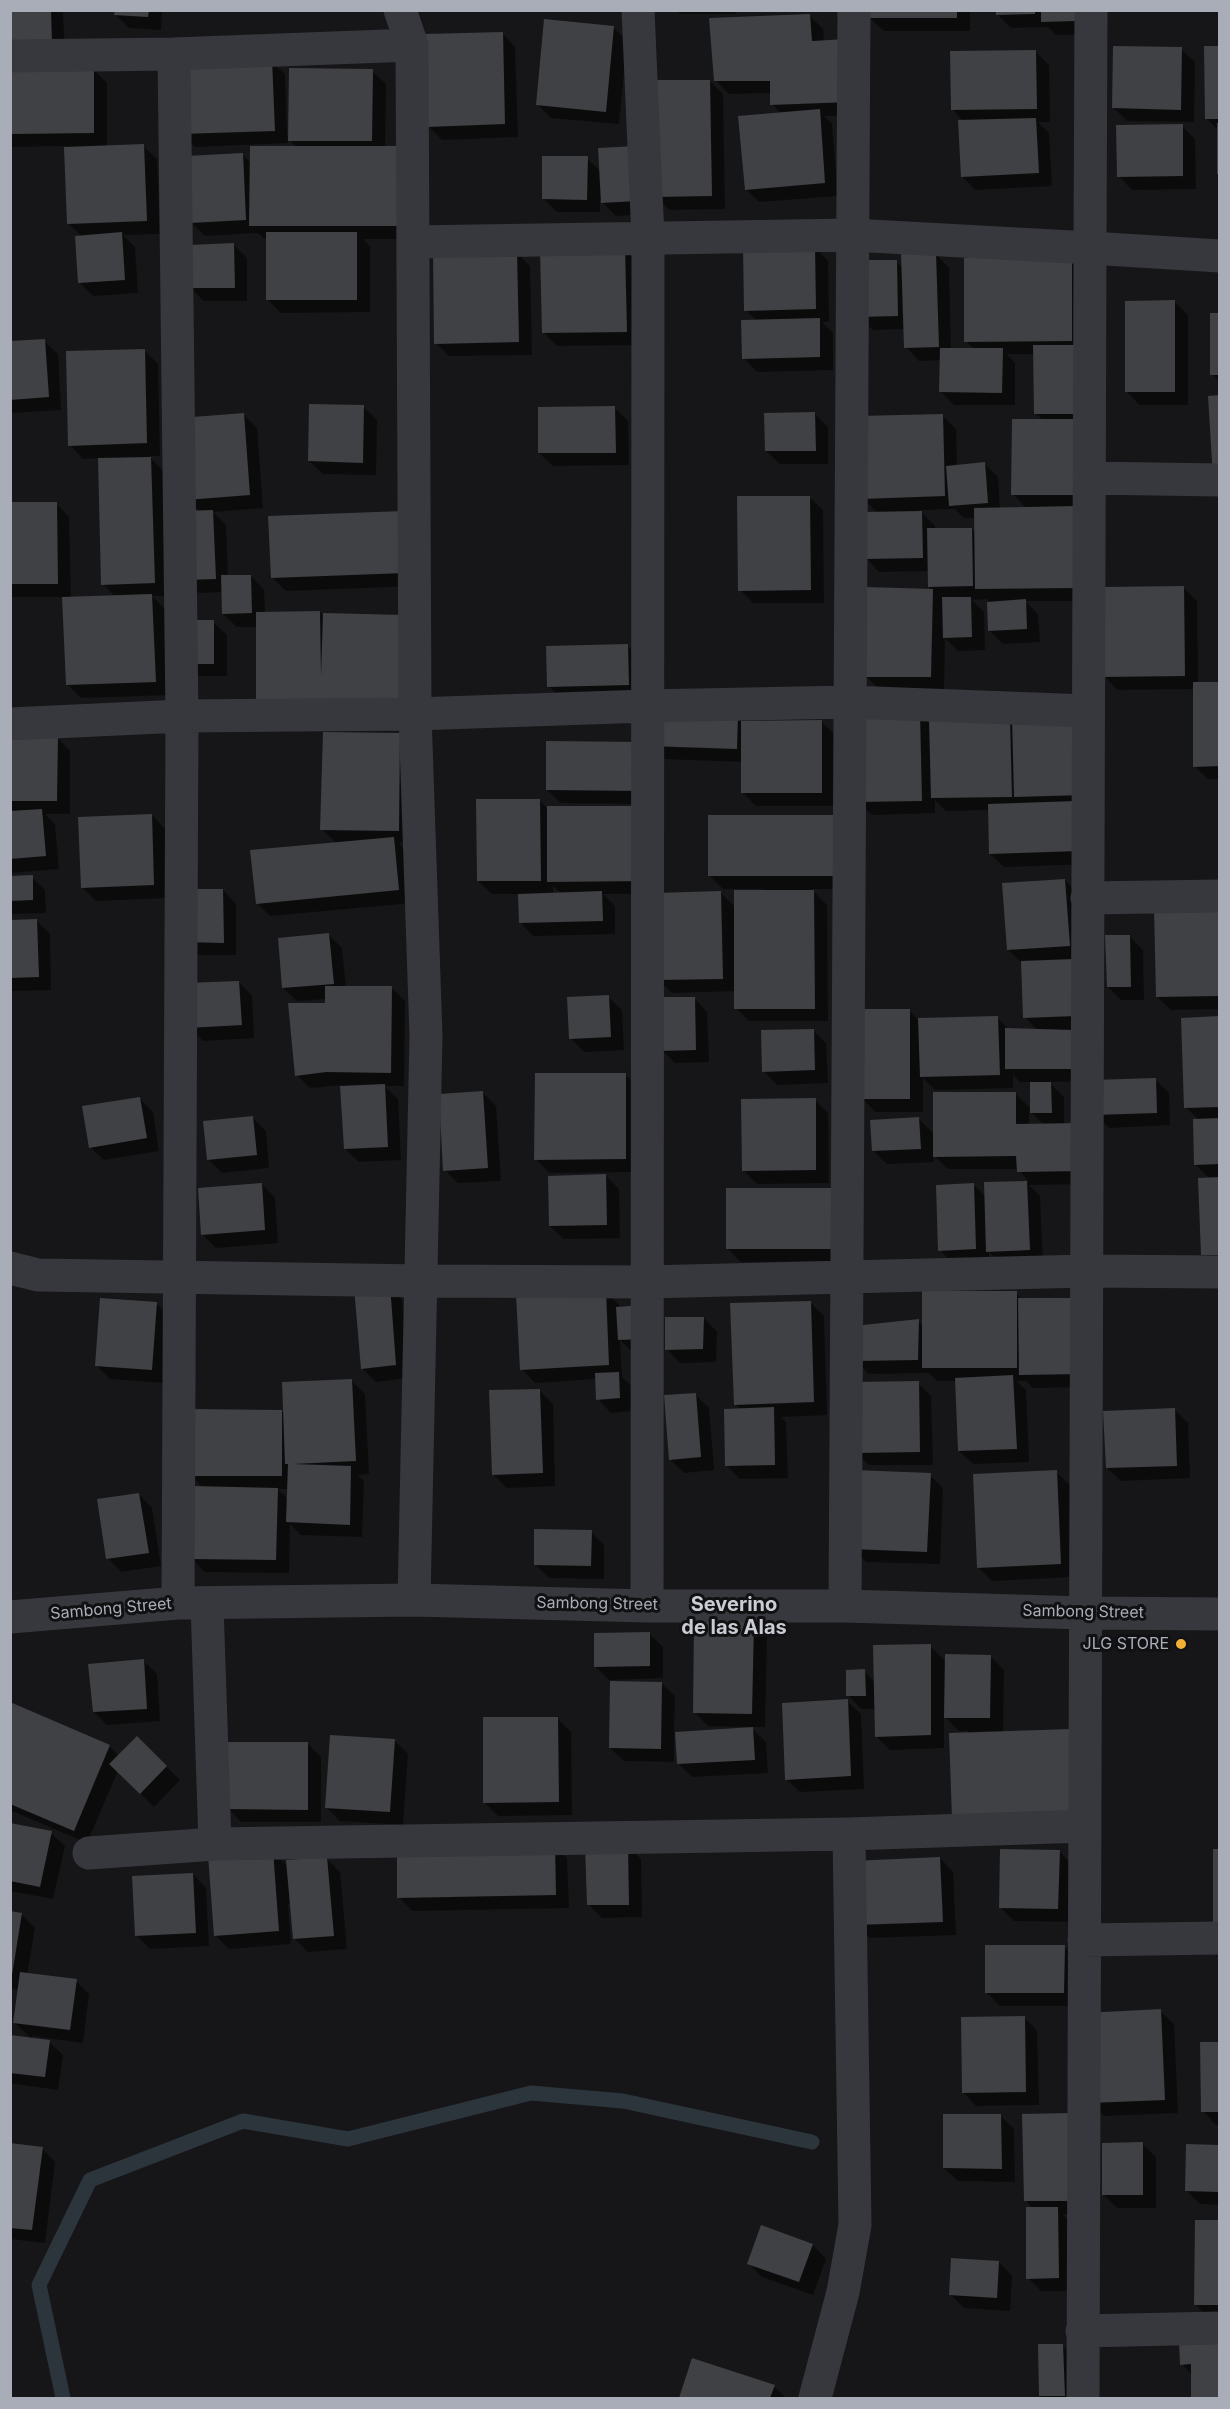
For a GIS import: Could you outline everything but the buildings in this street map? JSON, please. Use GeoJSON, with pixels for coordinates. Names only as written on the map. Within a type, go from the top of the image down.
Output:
{"type":"FeatureCollection","features":[{"type":"Feature","properties":{"kind":"street"},"geometry":{"type":"LineString","coordinates":[[400,10],[412,45],[416,714],[426,1036],[414,1600]]}},
{"type":"Feature","properties":{"kind":"street"},"geometry":{"type":"LineString","coordinates":[[638,10],[648,238],[646,1606]]}},
{"type":"Feature","properties":{"kind":"street"},"geometry":{"type":"LineString","coordinates":[[845,1606],[854,10]]}},
{"type":"Feature","properties":{"kind":"street"},"geometry":{"type":"LineString","coordinates":[[1083,2398],[1091,10]]}},
{"type":"Feature","properties":{"kind":"street"},"geometry":{"type":"LineString","coordinates":[[10,56],[174,54],[412,45]]}},
{"type":"Feature","properties":{"kind":"street"},"geometry":{"type":"LineString","coordinates":[[174,54],[182,716],[180,1277],[193,1604],[215,1844]]}},
{"type":"Feature","properties":{"kind":"street"},"geometry":{"type":"LineString","coordinates":[[412,242],[852,235],[1220,256]]}},
{"type":"Feature","properties":{"kind":"street"},"geometry":{"type":"LineString","coordinates":[[1089,478],[1220,480]]}},
{"type":"Feature","properties":{"kind":"street"},"geometry":{"type":"LineString","coordinates":[[10,724],[182,716],[416,714],[849,702],[1088,711]]}},
{"type":"Feature","properties":{"kind":"street"},"geometry":{"type":"LineString","coordinates":[[1087,898],[1220,896]]}},
{"type":"Feature","properties":{"kind":"street"},"geometry":{"type":"LineString","coordinates":[[10,1268],[38,1275],[646,1282],[1086,1271],[1220,1272]]}},
{"type":"Feature","properties":{"kind":"street","name":"Sambong Street"},"geometry":{"type":"LineString","coordinates":[[10,1617],[193,1604],[414,1600],[646,1606],[845,1606],[1085,1613],[1220,1614]]}},
{"type":"Feature","properties":{"kind":"street"},"geometry":{"type":"LineString","coordinates":[[89,1852],[215,1844],[849,1834],[1084,1826]]}},
{"type":"Feature","properties":{"kind":"street"},"geometry":{"type":"LineString","coordinates":[[815,2398],[843,2292],[855,2225],[849,1834]]}},
{"type":"Feature","properties":{"kind":"street"},"geometry":{"type":"LineString","coordinates":[[1084,1940],[1220,1938]]}},
{"type":"Feature","properties":{"kind":"street"},"geometry":{"type":"LineString","coordinates":[[1082,2331],[1220,2328]]}},
{"type":"Feature","properties":{"kind":"waterway"},"geometry":{"type":"LineString","coordinates":[[63,2398],[39,2285],[90,2180],[243,2121],[348,2139],[531,2093],[623,2101],[812,2142]]}},
{"type":"Feature","properties":{"kind":"place","name":"JLG STORE"},"geometry":{"type":"Point","coordinates":[1181,1644]}},
{"type":"Feature","properties":{"kind":"district","name":"Severino de las Alas"},"geometry":{"type":"Point","coordinates":[734,1616]}}]}
